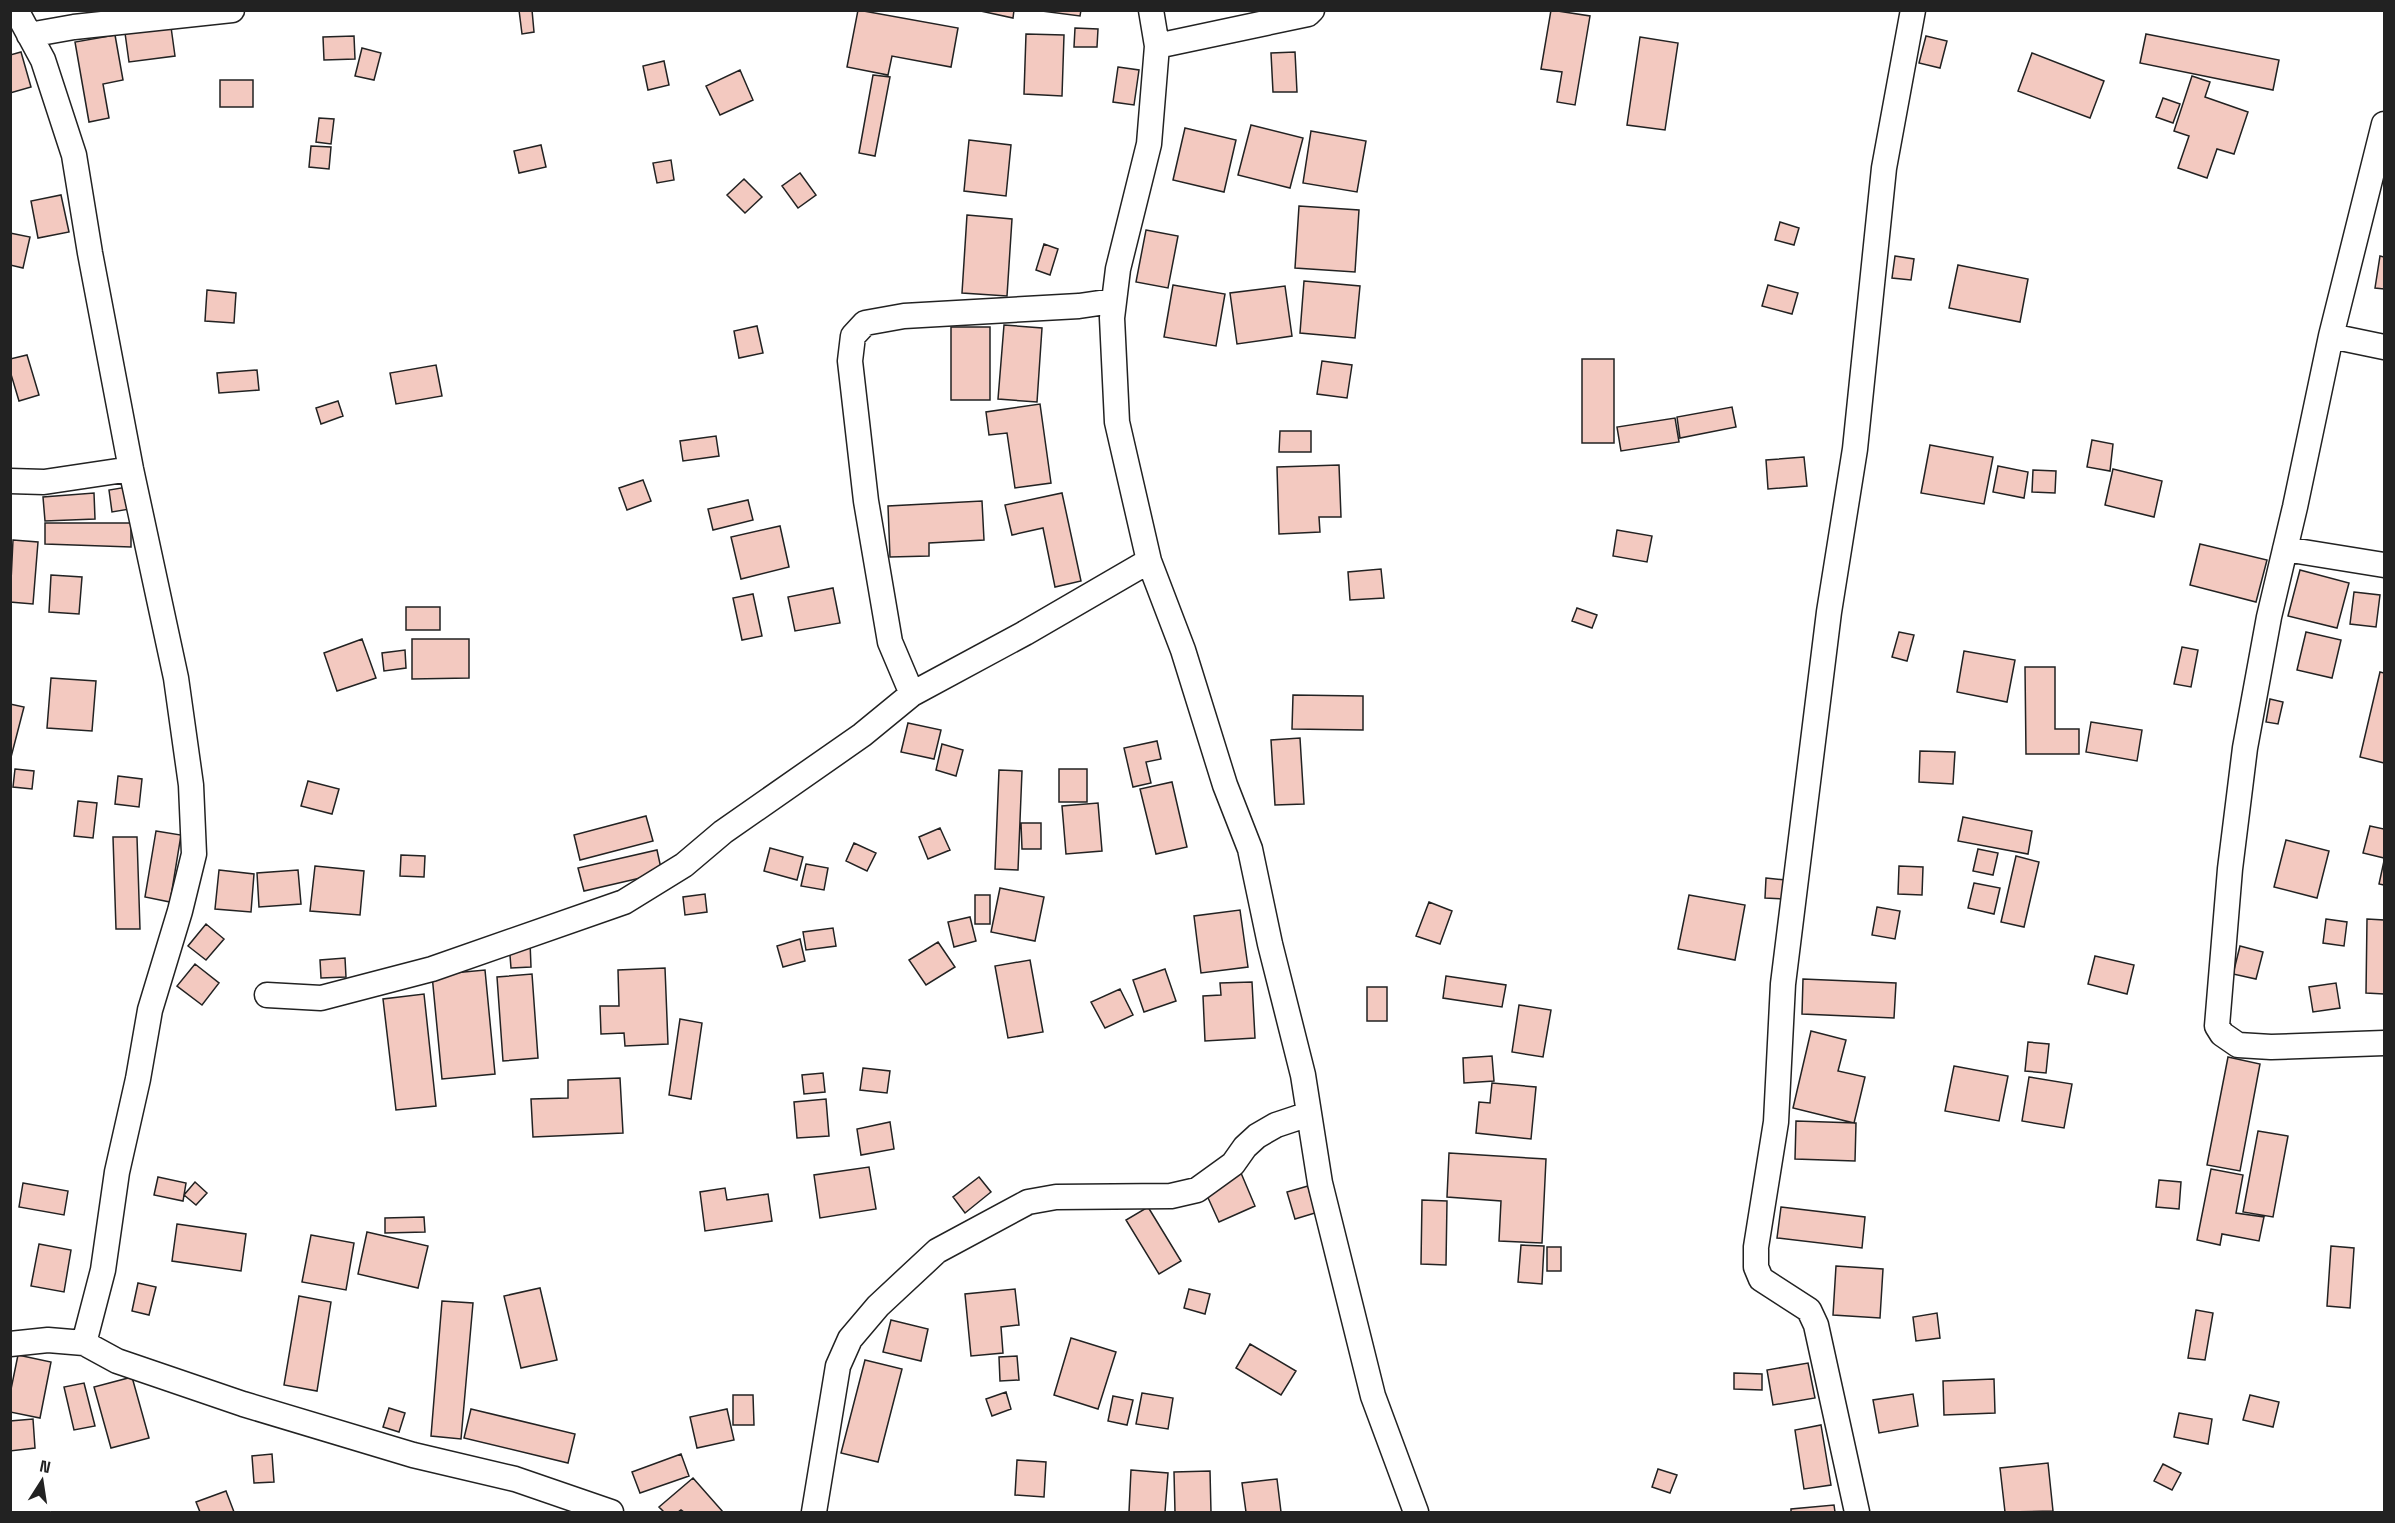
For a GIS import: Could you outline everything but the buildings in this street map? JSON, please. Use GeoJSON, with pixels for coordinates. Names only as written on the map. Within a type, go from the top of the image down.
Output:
{"type":"FeatureCollection","features":[{"type":"Feature","properties":{"kind":"street"},"geometry":{"type":"LineString","coordinates":[[16,10],[43,60],[74,155],[131,469],[176,678],[191,785],[194,854],[180,911],[150,1010],[138,1079],[117,1172],[102,1270],[84,1343]]}},
{"type":"Feature","properties":{"kind":"street"},"geometry":{"type":"LineString","coordinates":[[29,35],[74,27],[232,10]]}},
{"type":"Feature","properties":{"kind":"street"},"geometry":{"type":"LineString","coordinates":[[1152,10],[1157,46],[1149,144],[1113,301],[1117,423],[1149,561],[1183,650],[1225,784],[1250,849],[1270,944],[1303,1074],[1320,1183],[1373,1396],[1416,1512]]}},
{"type":"Feature","properties":{"kind":"street"},"geometry":{"type":"LineString","coordinates":[[1157,46],[1308,14],[1312,10]]}},
{"type":"Feature","properties":{"kind":"street"},"geometry":{"type":"LineString","coordinates":[[1857,1512],[1816,1325],[1809,1311],[1761,1279],[1756,1267],[1756,1247],[1776,1122],[1783,984],[1829,612],[1855,449],[1884,168],[1912,10]]}},
{"type":"Feature","properties":{"kind":"street"},"geometry":{"type":"LineString","coordinates":[[2385,124],[2331,336],[2269,617],[2245,748],[2230,869],[2217,1026],[2222,1034],[2238,1045],[2271,1047],[2385,1043]]}},
{"type":"Feature","properties":{"kind":"street"},"geometry":{"type":"LineString","coordinates":[[912,693],[890,642],[868,513],[850,361],[853,336],[865,323],[904,316],[1078,306],[1113,301]]}},
{"type":"Feature","properties":{"kind":"street"},"geometry":{"type":"LineString","coordinates":[[2331,336],[2385,347]]}},
{"type":"Feature","properties":{"kind":"street"},"geometry":{"type":"LineString","coordinates":[[10,481],[44,482],[131,469]]}},
{"type":"Feature","properties":{"kind":"street"},"geometry":{"type":"LineString","coordinates":[[2285,549],[2385,565]]}},
{"type":"Feature","properties":{"kind":"street"},"geometry":{"type":"LineString","coordinates":[[267,995],[321,998],[432,969],[624,902],[684,865],[723,832],[862,735],[912,693],[1025,633],[1149,561]]}},
{"type":"Feature","properties":{"kind":"street"},"geometry":{"type":"LineString","coordinates":[[814,1512],[838,1366],[850,1339],[878,1306],[937,1251],[1028,1202],[1056,1197],[1171,1196],[1197,1190],[1233,1164],[1245,1147],[1257,1136],[1276,1125],[1309,1114]]}},
{"type":"Feature","properties":{"kind":"street"},"geometry":{"type":"LineString","coordinates":[[10,1344],[48,1340],[84,1343],[117,1361],[243,1404],[413,1455],[515,1479],[611,1512]]}}]}
